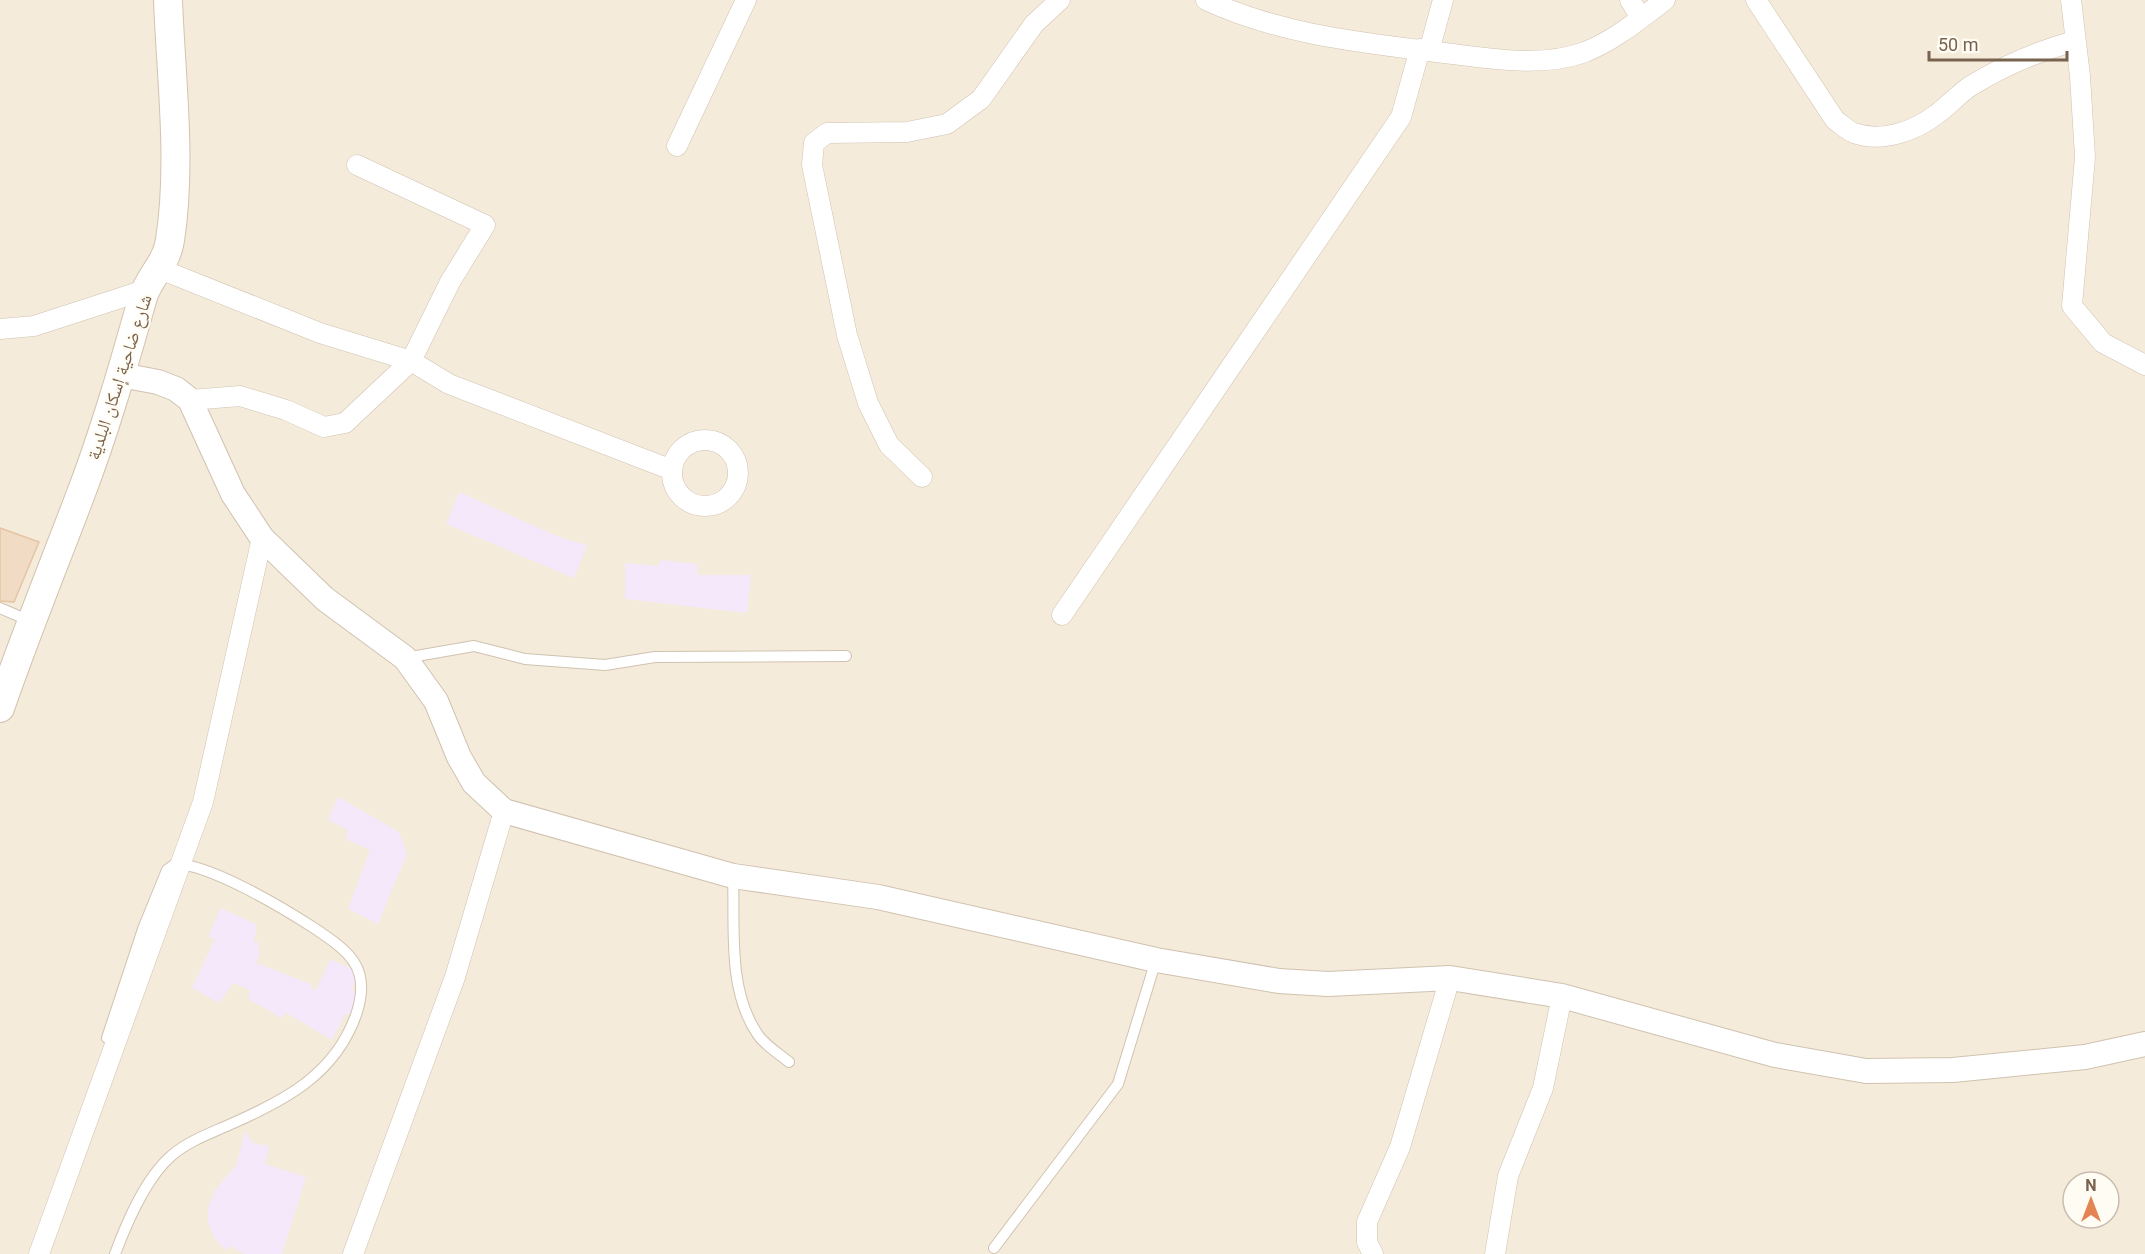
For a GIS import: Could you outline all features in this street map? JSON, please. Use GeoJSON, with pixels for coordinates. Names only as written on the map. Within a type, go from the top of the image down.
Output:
{"type":"FeatureCollection","features":[{"type":"Feature","properties":{"kind":"main road","name":"شارع ضاحية إسكان البلدية"},"geometry":{"type":"LineString","coordinates":[[0,708],[30,621],[81,495],[153,280],[170,243],[176,184],[168,0]]}},
{"type":"Feature","properties":{"kind":"street"},"geometry":{"type":"LineString","coordinates":[[677,146],[746,0]]}},
{"type":"Feature","properties":{"kind":"street"},"geometry":{"type":"LineString","coordinates":[[922,477],[889,445],[868,403],[847,335],[812,165],[814,143],[827,133],[907,132],[947,124],[981,99],[1034,24],[1060,0]]}},
{"type":"Feature","properties":{"kind":"street"},"geometry":{"type":"LineString","coordinates":[[1206,0],[1287,29],[1325,38],[1505,60],[1554,58],[1584,52],[1616,37],[1665,0]]}},
{"type":"Feature","properties":{"kind":"street"},"geometry":{"type":"LineString","coordinates":[[1062,615],[1401,117],[1443,0]]}},
{"type":"Feature","properties":{"kind":"street"},"geometry":{"type":"LineString","coordinates":[[1630,0],[1641,18]]}},
{"type":"Feature","properties":{"kind":"street"},"geometry":{"type":"LineString","coordinates":[[1756,0],[1835,120],[1853,133],[1869,136],[1888,136],[1907,131],[1935,116],[1969,88],[2041,50],[2075,41]]}},
{"type":"Feature","properties":{"kind":"street"},"geometry":{"type":"LineString","coordinates":[[2071,0],[2080,76],[2085,157],[2072,306],[2103,343],[2145,364]]}},
{"type":"Feature","properties":{"kind":"street"},"geometry":{"type":"LineString","coordinates":[[190,400],[240,396],[286,410],[324,427],[345,423],[411,361],[450,282],[485,225],[357,165]]}},
{"type":"Feature","properties":{"kind":"street"},"geometry":{"type":"LineString","coordinates":[[0,329],[34,326],[153,280],[411,361],[449,384],[672,470]]}},
{"type":"Feature","properties":{"kind":"street"},"geometry":{"type":"LineString","coordinates":[[121,375],[158,382],[176,389],[190,400],[233,494],[262,538],[325,599],[405,658],[436,701],[459,758],[474,783],[504,811],[733,876],[878,897],[1156,960],[1279,981],[1328,984],[1449,978],[1562,996],[1775,1055],[1866,1071],[1953,1070],[2085,1057],[2145,1044]]}},
{"type":"Feature","properties":{"kind":"street"},"geometry":{"type":"LineString","coordinates":[[39,1254],[203,802],[262,538]]}},
{"type":"Feature","properties":{"kind":"street"},"geometry":{"type":"LineString","coordinates":[[353,1254],[455,977],[504,811]]}},
{"type":"Feature","properties":{"kind":"street"},"geometry":{"type":"LineString","coordinates":[[1373,1254],[1367,1242],[1367,1222],[1400,1147],[1449,978]]}},
{"type":"Feature","properties":{"kind":"street"},"geometry":{"type":"LineString","coordinates":[[1495,1254],[1508,1176],[1543,1088],[1562,996]]}},
{"type":"Feature","properties":{"kind":"lane"},"geometry":{"type":"LineString","coordinates":[[0,608],[30,621]]}},
{"type":"Feature","properties":{"kind":"lane"},"geometry":{"type":"LineString","coordinates":[[405,658],[474,646],[525,659],[605,665],[656,657],[846,657]]}},
{"type":"Feature","properties":{"kind":"lane"},"geometry":{"type":"LineString","coordinates":[[33,1254],[143,929],[167,870],[175,864],[181,864],[201,868],[225,879],[331,939],[358,966],[363,995],[344,1046],[315,1077],[249,1116],[184,1147],[160,1168],[115,1254]]}},
{"type":"Feature","properties":{"kind":"lane"},"geometry":{"type":"LineString","coordinates":[[733,876],[736,978],[744,1010],[759,1036],[789,1062]]}},
{"type":"Feature","properties":{"kind":"lane"},"geometry":{"type":"LineString","coordinates":[[994,1248],[1118,1084],[1156,960]]}},
{"type":"Feature","properties":{"kind":"shaded area"},"geometry":{"type":"Polygon","coordinates":[[[0,0],[2145,0],[2145,1254],[0,1254],[0,0]]]}},
{"type":"Feature","properties":{"kind":"shaded area"},"geometry":{"type":"Polygon","coordinates":[[[459,492],[559,537],[587,545],[574,578],[446,524],[459,492]]]}},
{"type":"Feature","properties":{"kind":"shaded area"},"geometry":{"type":"Polygon","coordinates":[[[661,560],[697,564],[698,575],[751,575],[747,613],[625,599],[625,563],[658,566],[661,560]]]}},
{"type":"Feature","properties":{"kind":"shaded area"},"geometry":{"type":"Polygon","coordinates":[[[338,797],[399,832],[407,854],[378,924],[348,909],[370,850],[346,839],[348,830],[328,820],[338,797]]]}},
{"type":"Feature","properties":{"kind":"shaded area"},"geometry":{"type":"Polygon","coordinates":[[[221,908],[257,925],[254,941],[258,943],[260,954],[256,963],[311,984],[312,990],[317,989],[330,959],[359,972],[352,989],[359,997],[351,1014],[345,1014],[332,1040],[286,1013],[282,1018],[248,999],[250,990],[233,983],[219,1003],[192,988],[215,939],[208,937],[221,908]]]}},
{"type":"Feature","properties":{"kind":"shaded area"},"geometry":{"type":"Polygon","coordinates":[[[245,1131],[253,1143],[269,1146],[265,1164],[306,1177],[282,1254],[244,1254],[230,1246],[225,1250],[214,1238],[208,1222],[208,1208],[215,1190],[237,1164],[245,1131]]]}},
{"type":"Feature","properties":{"kind":"building"},"geometry":{"type":"Polygon","coordinates":[[[0,528],[39,542],[14,602],[0,601],[0,528]]]}}]}
